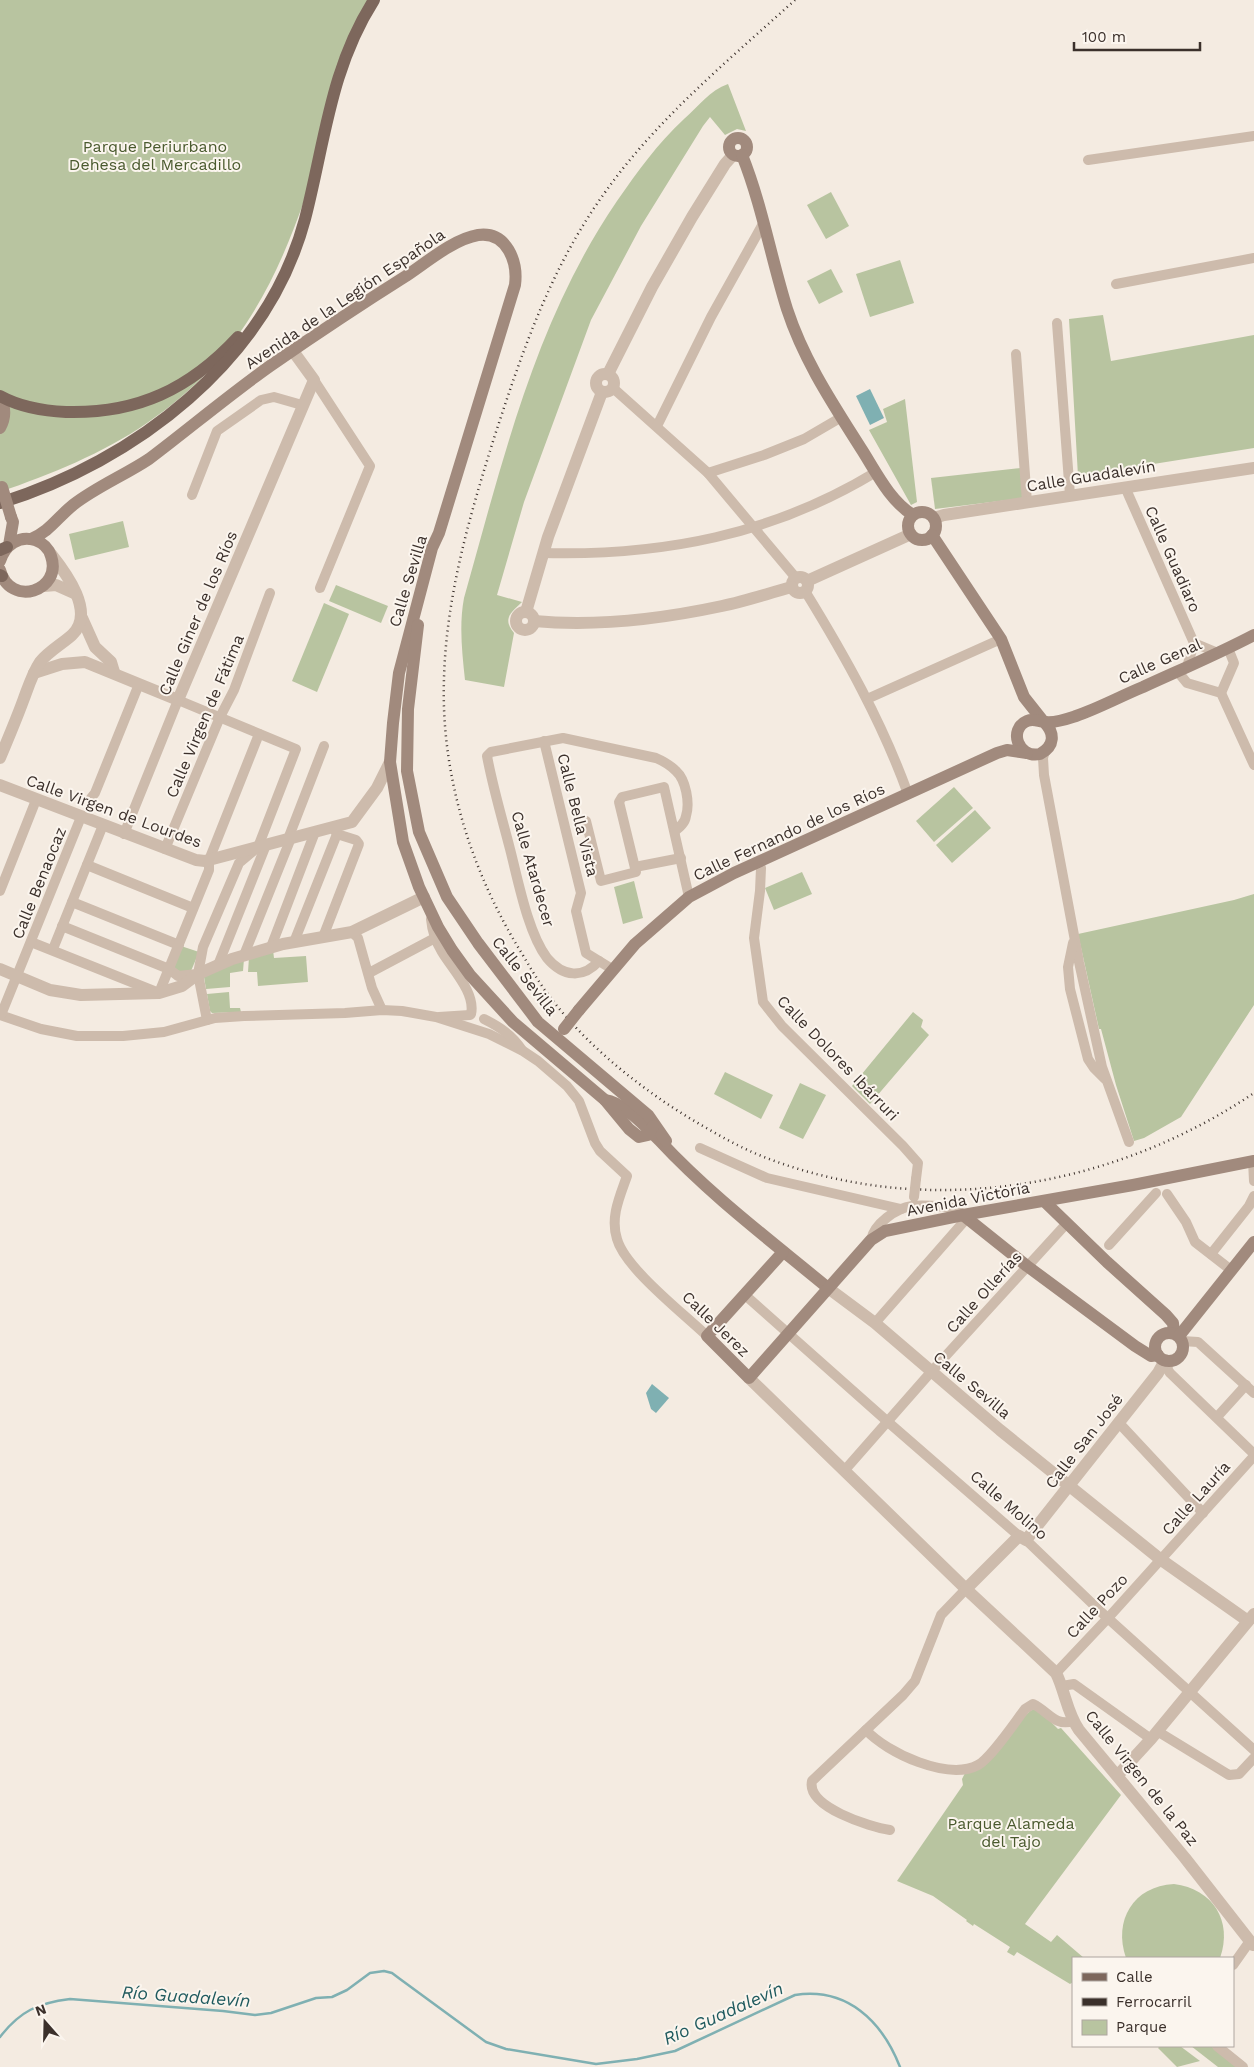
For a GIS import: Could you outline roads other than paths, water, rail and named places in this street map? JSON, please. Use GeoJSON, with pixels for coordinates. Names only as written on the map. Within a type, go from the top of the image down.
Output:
{"type":"FeatureCollection","features":[{"type":"Feature","properties":{"kind":"main road"},"geometry":{"type":"LineString","coordinates":[[0,503],[31,492],[88,466],[147,431],[204,386],[231,357],[263,312],[283,277],[296,246],[305,221],[314,184],[331,100],[361,20],[374,0]]}},
{"type":"Feature","properties":{"kind":"main road"},"geometry":{"type":"LineString","coordinates":[[738,155],[756,191],[778,278],[798,338],[811,366],[840,418],[876,472],[900,505],[913,516]]}},
{"type":"Feature","properties":{"kind":"main road","name":"Avenida de la Legión Española"},"geometry":{"type":"LineString","coordinates":[[5,547],[21,539],[29,539],[46,532],[79,501],[149,459],[269,367],[362,304],[461,241],[481,235],[495,236],[505,245],[515,265],[515,284],[439,533]]}},
{"type":"Feature","properties":{"kind":"main road"},"geometry":{"type":"LineString","coordinates":[[0,396],[13,404],[52,412],[117,410],[147,401],[172,390],[198,375],[263,312]]}},
{"type":"Feature","properties":{"kind":"main road"},"geometry":{"type":"LineString","coordinates":[[0,396],[5,410],[0,428]]}},
{"type":"Feature","properties":{"kind":"main road"},"geometry":{"type":"LineString","coordinates":[[1,485],[12,520],[29,539],[38,541],[50,553]]}},
{"type":"Feature","properties":{"kind":"main road"},"geometry":{"type":"LineString","coordinates":[[921,512],[928,513],[934,518],[936,528],[927,539],[919,539],[911,534],[909,522],[913,516],[921,512]]}},
{"type":"Feature","properties":{"kind":"main road","name":"Avenida de la Legión Española"},"geometry":{"type":"LineString","coordinates":[[44,586],[52,571],[53,562],[50,553],[55,532],[62,518]]}},
{"type":"Feature","properties":{"kind":"main road"},"geometry":{"type":"LineString","coordinates":[[0,561],[12,520]]}},
{"type":"Feature","properties":{"kind":"main road","name":"Calle Sevilla"},"geometry":{"type":"LineString","coordinates":[[439,533],[432,548],[400,673],[390,762],[403,842],[427,903],[452,950],[496,1005],[513,1022],[605,1100],[634,1133],[639,1137],[645,1137],[651,1132],[677,1160],[783,1252],[828,1288]]}},
{"type":"Feature","properties":{"kind":"main road","name":"Calle Sevilla"},"geometry":{"type":"LineString","coordinates":[[439,533],[437,550],[417,630],[408,709],[407,771],[420,834],[447,897],[478,943],[527,1009],[560,1033],[653,1120],[677,1160]]}},
{"type":"Feature","properties":{"kind":"main road"},"geometry":{"type":"LineString","coordinates":[[932,535],[1001,639],[1024,697],[1043,722],[1050,728],[1052,735],[1049,747],[1029,754],[1018,743],[1024,697]]}},
{"type":"Feature","properties":{"kind":"main road"},"geometry":{"type":"LineString","coordinates":[[1,574],[6,583],[20,592],[28,592],[44,586]]}},
{"type":"Feature","properties":{"kind":"main road","name":"Calle Genal"},"geometry":{"type":"LineString","coordinates":[[1043,722],[1078,715],[1183,669],[1254,635]]}},
{"type":"Feature","properties":{"kind":"main road","name":"Calle Genal"},"geometry":{"type":"LineString","coordinates":[[1049,747],[1058,730],[1078,715]]}},
{"type":"Feature","properties":{"kind":"main road"},"geometry":{"type":"LineString","coordinates":[[1019,729],[1027,721],[1036,720],[1043,722]]}},
{"type":"Feature","properties":{"kind":"main road","name":"Calle Fernando de los Ríos"},"geometry":{"type":"LineString","coordinates":[[997,753],[1019,729]]}},
{"type":"Feature","properties":{"kind":"main road","name":"Calle Fernando de los Ríos"},"geometry":{"type":"LineString","coordinates":[[560,1033],[635,944],[690,897],[759,862],[997,753],[1008,750],[1029,754]]}},
{"type":"Feature","properties":{"kind":"main road"},"geometry":{"type":"LineString","coordinates":[[392,779],[398,779],[404,783],[410,791]]}},
{"type":"Feature","properties":{"kind":"main road"},"geometry":{"type":"LineString","coordinates":[[403,842],[408,846],[417,845],[420,834]]}},
{"type":"Feature","properties":{"kind":"main road"},"geometry":{"type":"LineString","coordinates":[[412,866],[412,859],[416,856],[424,854],[431,860]]}},
{"type":"Feature","properties":{"kind":"main road"},"geometry":{"type":"LineString","coordinates":[[645,1114],[652,1123],[651,1132]]}},
{"type":"Feature","properties":{"kind":"main road","name":"Avenida Victoria"},"geometry":{"type":"LineString","coordinates":[[749,1378],[885,1225],[965,1217],[1254,1161]]}},
{"type":"Feature","properties":{"kind":"main road"},"geometry":{"type":"LineString","coordinates":[[965,1217],[1027,1266],[1147,1355],[1175,1360],[1182,1354],[1174,1325],[1170,1319],[1044,1201]]}},
{"type":"Feature","properties":{"kind":"main road"},"geometry":{"type":"LineString","coordinates":[[1178,1337],[1254,1242]]}},
{"type":"Feature","properties":{"kind":"main road"},"geometry":{"type":"LineString","coordinates":[[707,1336],[783,1252]]}},
{"type":"Feature","properties":{"kind":"main road"},"geometry":{"type":"LineString","coordinates":[[1163,1359],[1155,1347],[1158,1338],[1165,1333],[1178,1337]]}},
{"type":"Feature","properties":{"kind":"main road","name":"Calle Jerez"},"geometry":{"type":"LineString","coordinates":[[707,1336],[749,1378]]}},
{"type":"Feature","properties":{"kind":"street"},"geometry":{"type":"LineString","coordinates":[[1088,160],[1254,136]]}},
{"type":"Feature","properties":{"kind":"street"},"geometry":{"type":"LineString","coordinates":[[738,155],[725,164],[692,217],[652,287],[608,374],[601,374],[596,382],[597,388],[608,390],[657,426],[708,474],[755,527],[800,584],[867,699],[890,746],[908,794]]}},
{"type":"Feature","properties":{"kind":"street"},"geometry":{"type":"LineString","coordinates":[[657,426],[711,317],[764,222]]}},
{"type":"Feature","properties":{"kind":"street"},"geometry":{"type":"LineString","coordinates":[[1116,284],[1254,258]]}},
{"type":"Feature","properties":{"kind":"street"},"geometry":{"type":"LineString","coordinates":[[1057,323],[1070,495]]}},
{"type":"Feature","properties":{"kind":"street"},"geometry":{"type":"LineString","coordinates":[[293,351],[370,466],[320,588]]}},
{"type":"Feature","properties":{"kind":"street"},"geometry":{"type":"LineString","coordinates":[[1016,354],[1027,502]]}},
{"type":"Feature","properties":{"kind":"street","name":"Calle Giner de los Ríos"},"geometry":{"type":"LineString","coordinates":[[124,834],[178,700],[314,380]]}},
{"type":"Feature","properties":{"kind":"street"},"geometry":{"type":"LineString","coordinates":[[608,390],[596,403],[543,553],[530,617],[620,621],[659,618],[721,606],[800,584],[911,534]]}},
{"type":"Feature","properties":{"kind":"street"},"geometry":{"type":"LineString","coordinates":[[192,495],[217,432],[261,400],[274,397],[302,405]]}},
{"type":"Feature","properties":{"kind":"street"},"geometry":{"type":"LineString","coordinates":[[708,474],[772,452],[804,438],[840,418]]}},
{"type":"Feature","properties":{"kind":"street","name":"Calle Guadalevín"},"geometry":{"type":"LineString","coordinates":[[934,518],[1070,495],[1254,468]]}},
{"type":"Feature","properties":{"kind":"street"},"geometry":{"type":"LineString","coordinates":[[543,553],[606,553],[696,542],[755,527],[817,504],[876,472]]}},
{"type":"Feature","properties":{"kind":"street","name":"Calle Guadiaro"},"geometry":{"type":"LineString","coordinates":[[1125,487],[1194,643]]}},
{"type":"Feature","properties":{"kind":"street"},"geometry":{"type":"LineString","coordinates":[[50,553],[73,585],[82,618],[95,647],[112,664],[114,672]]}},
{"type":"Feature","properties":{"kind":"street"},"geometry":{"type":"LineString","coordinates":[[44,586],[56,585],[74,593]]}},
{"type":"Feature","properties":{"kind":"street","name":"Calle Virgen de Fátima"},"geometry":{"type":"LineString","coordinates":[[165,849],[220,717],[234,690],[270,593]]}},
{"type":"Feature","properties":{"kind":"street"},"geometry":{"type":"LineString","coordinates":[[0,758],[34,673],[44,658],[78,629],[82,618]]}},
{"type":"Feature","properties":{"kind":"street"},"geometry":{"type":"LineString","coordinates":[[867,699],[1001,639]]}},
{"type":"Feature","properties":{"kind":"street"},"geometry":{"type":"LineString","coordinates":[[1221,693],[1187,683],[1183,669],[1194,643],[1223,650],[1234,663],[1221,693],[1254,766]]}},
{"type":"Feature","properties":{"kind":"street"},"geometry":{"type":"LineString","coordinates":[[34,673],[62,664],[90,663],[296,749],[262,846],[254,876],[218,965]]}},
{"type":"Feature","properties":{"kind":"street"},"geometry":{"type":"LineString","coordinates":[[91,798],[95,793],[139,684]]}},
{"type":"Feature","properties":{"kind":"street"},"geometry":{"type":"LineString","coordinates":[[159,993],[209,870],[209,860],[259,734]]}},
{"type":"Feature","properties":{"kind":"street"},"geometry":{"type":"LineString","coordinates":[[544,741],[563,738],[656,758],[667,763],[682,779],[687,801],[687,815],[682,825],[674,831]]}},
{"type":"Feature","properties":{"kind":"street","name":"Calle Atardecer"},"geometry":{"type":"LineString","coordinates":[[544,741],[491,752],[487,756],[518,880],[537,940],[547,958],[561,970],[574,974],[591,970],[599,961]]}},
{"type":"Feature","properties":{"kind":"street","name":"Calle Bella Vista"},"geometry":{"type":"LineString","coordinates":[[544,741],[581,893],[576,911],[586,953],[612,969]]}},
{"type":"Feature","properties":{"kind":"street"},"geometry":{"type":"LineString","coordinates":[[244,955],[324,746]]}},
{"type":"Feature","properties":{"kind":"street"},"geometry":{"type":"LineString","coordinates":[[1049,747],[1043,758],[1044,775],[1073,928],[1073,948],[1068,967],[1070,989],[1088,1059],[1094,1068],[1110,1083],[1130,1142]]}},
{"type":"Feature","properties":{"kind":"street"},"geometry":{"type":"LineString","coordinates":[[1029,754],[1044,775]]}},
{"type":"Feature","properties":{"kind":"street","name":"Calle Virgen de Lourdes"},"geometry":{"type":"LineString","coordinates":[[0,785],[165,849],[196,860],[209,860],[315,832],[335,831],[352,822],[377,788],[390,762]]}},
{"type":"Feature","properties":{"kind":"street"},"geometry":{"type":"LineString","coordinates":[[377,788],[383,782],[392,779]]}},
{"type":"Feature","properties":{"kind":"street"},"geometry":{"type":"LineString","coordinates":[[586,821],[601,881],[636,872],[619,802],[622,797],[664,787],[690,897]]}},
{"type":"Feature","properties":{"kind":"street"},"geometry":{"type":"LineString","coordinates":[[0,891],[36,800]]}},
{"type":"Feature","properties":{"kind":"street","name":"Calle Benaocaz"},"geometry":{"type":"LineString","coordinates":[[1,1015],[18,978],[81,818]]}},
{"type":"Feature","properties":{"kind":"street"},"geometry":{"type":"LineString","coordinates":[[53,949],[103,825]]}},
{"type":"Feature","properties":{"kind":"street"},"geometry":{"type":"LineString","coordinates":[[294,942],[335,831],[356,840],[359,844],[323,937]]}},
{"type":"Feature","properties":{"kind":"street"},"geometry":{"type":"LineString","coordinates":[[271,947],[315,832]]}},
{"type":"Feature","properties":{"kind":"street"},"geometry":{"type":"LineString","coordinates":[[207,1020],[198,974],[203,948],[239,863],[262,846]]}},
{"type":"Feature","properties":{"kind":"street"},"geometry":{"type":"LineString","coordinates":[[635,868],[680,858]]}},
{"type":"Feature","properties":{"kind":"street","name":"Calle Dolores Ibárruri"},"geometry":{"type":"LineString","coordinates":[[759,862],[761,868],[760,891],[754,938],[763,1002],[782,1026],[918,1163],[913,1201]]}},
{"type":"Feature","properties":{"kind":"street"},"geometry":{"type":"LineString","coordinates":[[86,865],[193,908]]}},
{"type":"Feature","properties":{"kind":"street"},"geometry":{"type":"LineString","coordinates":[[72,902],[178,945]]}},
{"type":"Feature","properties":{"kind":"street"},"geometry":{"type":"LineString","coordinates":[[0,969],[50,990],[81,995],[159,993],[182,986],[198,974],[244,955],[294,942],[352,932],[427,903],[436,938],[469,996],[473,1007],[470,1014],[467,1022],[472,1029],[483,1027],[484,1019],[477,1013],[470,1014],[436,1017],[402,1011],[382,1010],[215,1018],[164,1032],[123,1036],[77,1036],[41,1029],[1,1015]]}},
{"type":"Feature","properties":{"kind":"street"},"geometry":{"type":"LineString","coordinates":[[62,926],[169,969],[178,976],[198,974]]}},
{"type":"Feature","properties":{"kind":"street"},"geometry":{"type":"LineString","coordinates":[[352,932],[358,938],[372,988],[382,1010]]}},
{"type":"Feature","properties":{"kind":"street"},"geometry":{"type":"LineString","coordinates":[[369,973],[436,938]]}},
{"type":"Feature","properties":{"kind":"street"},"geometry":{"type":"LineString","coordinates":[[31,942],[53,949],[159,993]]}},
{"type":"Feature","properties":{"kind":"street"},"geometry":{"type":"LineString","coordinates":[[457,1015],[467,1006],[469,996]]}},
{"type":"Feature","properties":{"kind":"street","name":"Calle Jerez"},"geometry":{"type":"LineString","coordinates":[[436,1017],[455,1025],[489,1034],[523,1050]]}},
{"type":"Feature","properties":{"kind":"street","name":"Calle Jerez"},"geometry":{"type":"LineString","coordinates":[[484,1019],[500,1027],[514,1038],[523,1050],[567,1086],[579,1101],[595,1143],[600,1151],[627,1176],[616,1207],[615,1220],[616,1238],[625,1257],[642,1276],[707,1336]]}},
{"type":"Feature","properties":{"kind":"street"},"geometry":{"type":"LineString","coordinates":[[700,1148],[767,1178],[901,1210]]}},
{"type":"Feature","properties":{"kind":"street"},"geometry":{"type":"LineString","coordinates":[[1254,1161],[1254,1181]]}},
{"type":"Feature","properties":{"kind":"street"},"geometry":{"type":"LineString","coordinates":[[1109,1245],[1162,1194],[1166,1186],[1187,1175]]}},
{"type":"Feature","properties":{"kind":"street"},"geometry":{"type":"LineString","coordinates":[[1141,1183],[1150,1193],[1162,1194],[1186,1222],[1195,1242],[1231,1270]]}},
{"type":"Feature","properties":{"kind":"street"},"geometry":{"type":"LineString","coordinates":[[1211,1254],[1254,1196]]}},
{"type":"Feature","properties":{"kind":"street"},"geometry":{"type":"LineString","coordinates":[[875,1323],[965,1217],[956,1208],[913,1201],[885,1225]]}},
{"type":"Feature","properties":{"kind":"street","name":"Calle Ollerías"},"geometry":{"type":"LineString","coordinates":[[844,1471],[931,1372],[1067,1223]]}},
{"type":"Feature","properties":{"kind":"street","name":"Calle Sevilla"},"geometry":{"type":"LineString","coordinates":[[828,1288],[875,1323],[931,1372],[1160,1559],[1252,1620]]}},
{"type":"Feature","properties":{"kind":"street","name":"Calle Molino"},"geometry":{"type":"LineString","coordinates":[[745,1295],[888,1422],[1023,1538],[1251,1748]]}},
{"type":"Feature","properties":{"kind":"street"},"geometry":{"type":"LineString","coordinates":[[1178,1337],[1198,1342],[1250,1389],[1217,1417]]}},
{"type":"Feature","properties":{"kind":"street"},"geometry":{"type":"LineString","coordinates":[[1163,1359],[1170,1373],[1254,1455]]}},
{"type":"Feature","properties":{"kind":"street","name":"Calle San José"},"geometry":{"type":"LineString","coordinates":[[966,1589],[1023,1538],[1070,1486],[1158,1373],[1163,1359]]}},
{"type":"Feature","properties":{"kind":"street","name":"Calle Jerez"},"geometry":{"type":"LineString","coordinates":[[749,1378],[966,1589]]}},
{"type":"Feature","properties":{"kind":"street"},"geometry":{"type":"LineString","coordinates":[[1119,1423],[1203,1512]]}},
{"type":"Feature","properties":{"kind":"street","name":"Calle Lauría"},"geometry":{"type":"LineString","coordinates":[[1160,1559],[1254,1455]]}},
{"type":"Feature","properties":{"kind":"street","name":"Calle Pozo"},"geometry":{"type":"LineString","coordinates":[[1056,1673],[1160,1559]]}},
{"type":"Feature","properties":{"kind":"street"},"geometry":{"type":"LineString","coordinates":[[890,1830],[874,1828],[837,1812],[817,1797],[810,1788],[816,1777],[915,1680],[937,1622],[941,1615],[966,1589]]}},
{"type":"Feature","properties":{"kind":"street","name":"Calle Virgen de la Paz"},"geometry":{"type":"LineString","coordinates":[[966,1589],[1056,1673],[1073,1721],[1186,1858],[1252,1944]]}},
{"type":"Feature","properties":{"kind":"street"},"geometry":{"type":"LineString","coordinates":[[1118,1775],[1252,1620]]}},
{"type":"Feature","properties":{"kind":"street"},"geometry":{"type":"LineString","coordinates":[[1062,1686],[1074,1684],[1154,1735],[1231,1776],[1239,1774],[1254,1758]]}},
{"type":"Feature","properties":{"kind":"street"},"geometry":{"type":"LineString","coordinates":[[866,1730],[872,1737],[889,1748],[912,1759],[930,1766],[961,1769],[980,1764],[1025,1709],[1033,1704],[1042,1708],[1054,1720],[1068,1723],[1073,1721]]}},
{"type":"Feature","properties":{"kind":"street"},"geometry":{"type":"LineString","coordinates":[[1234,1964],[1252,1944]]}},
{"type":"Feature","properties":{"kind":"street"},"geometry":{"type":"LineString","coordinates":[[1218,2047],[1244,2067]]}},
{"type":"Feature","properties":{"kind":"water"},"geometry":{"type":"Polygon","coordinates":[[[870,389],[884,418],[870,425],[856,396],[870,389]]]}},
{"type":"Feature","properties":{"kind":"water"},"geometry":{"type":"Polygon","coordinates":[[[652,1384],[669,1398],[656,1413],[651,1409],[646,1393],[652,1384]]]}},
{"type":"Feature","properties":{"kind":"waterway","name":"Río Guadalevín"},"geometry":{"type":"LineString","coordinates":[[0,2037],[7,2028],[30,2010],[48,2003],[70,1999],[255,2015],[271,2013],[316,1998],[332,1997],[347,1990],[370,1973],[384,1971],[392,1973],[486,2042],[506,2049],[596,2064],[637,2059],[675,2051],[795,1995],[814,1994],[831,1996],[846,2002],[873,2022],[883,2035],[900,2067]]}},
{"type":"Feature","properties":{"kind":"railway"},"geometry":{"type":"LineString","coordinates":[[795,0],[671,114],[626,164],[606,191],[570,248],[541,308],[495,435],[458,569],[451,603],[444,673],[446,740],[451,772],[467,835],[490,895],[540,983],[567,1018],[599,1051],[672,1107],[741,1147],[759,1155],[821,1175],[885,1187],[949,1190],[1014,1185],[1077,1173],[1139,1153],[1198,1126],[1254,1093]]}},
{"type":"Feature","properties":{"kind":"park label","name":"Parque Periurbano Dehesa del Mercadillo"},"geometry":{"type":"Point","coordinates":[155,155]}},
{"type":"Feature","properties":{"kind":"park label","name":"Parque Alameda del Tajo"},"geometry":{"type":"Point","coordinates":[1011,1832]}}]}
